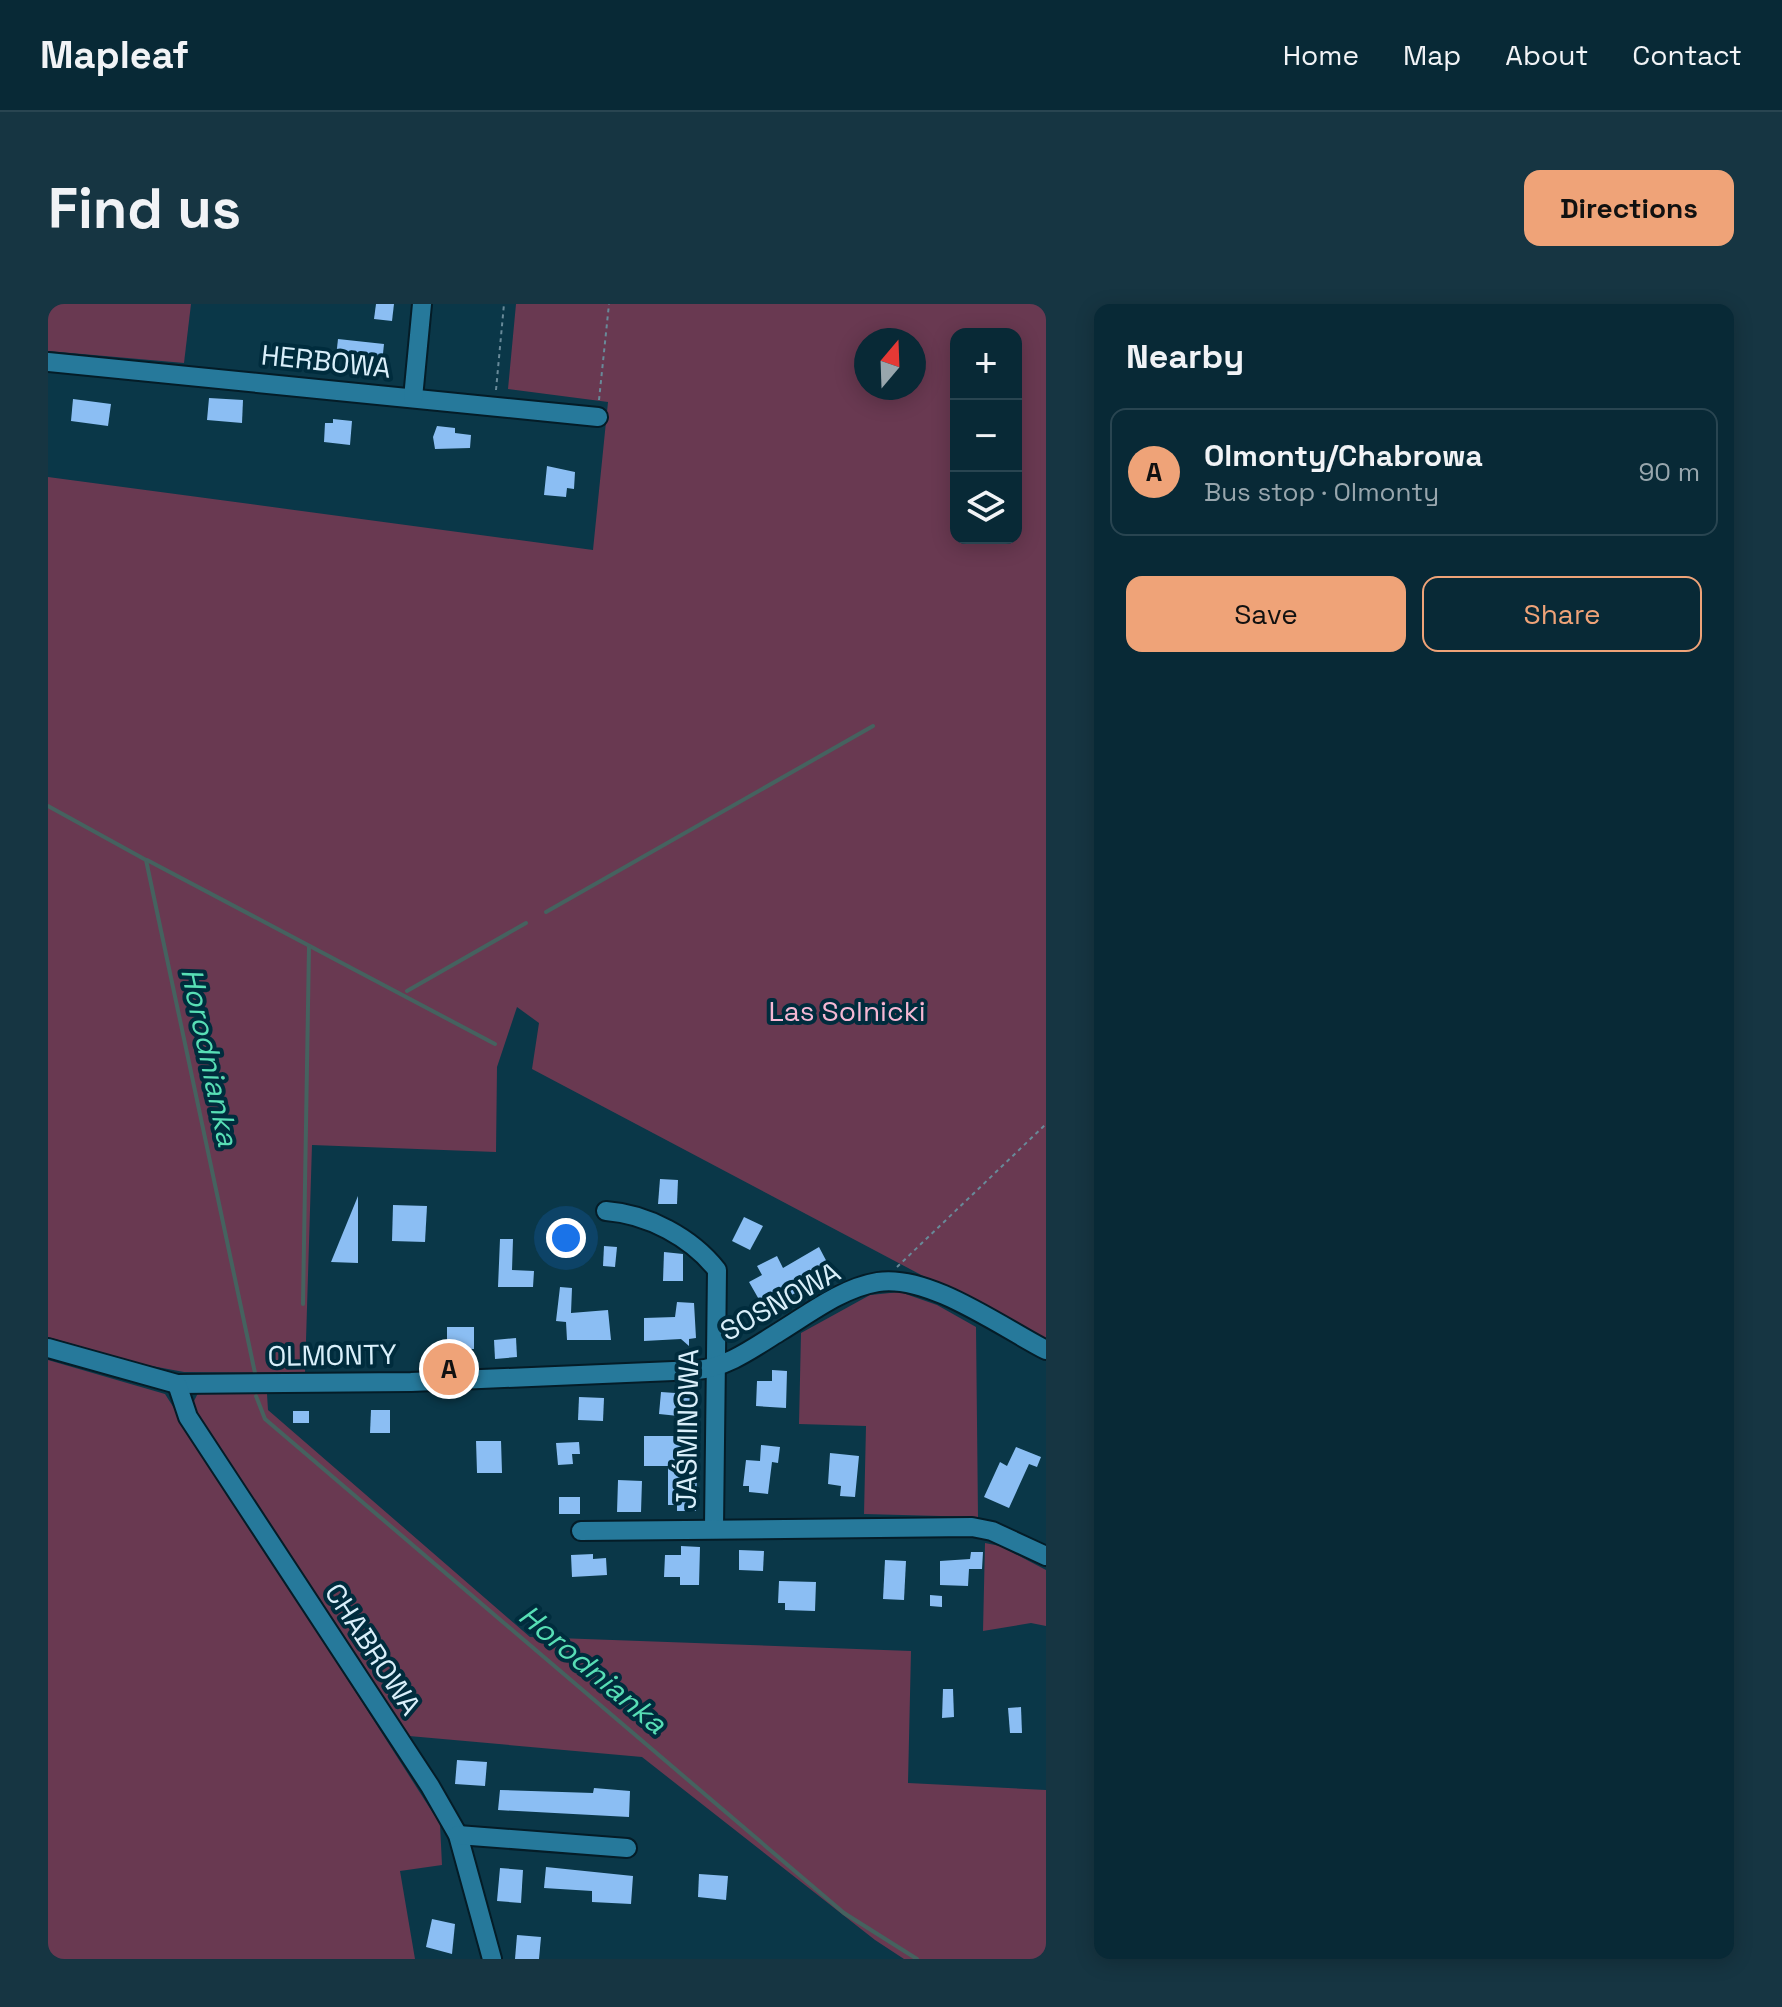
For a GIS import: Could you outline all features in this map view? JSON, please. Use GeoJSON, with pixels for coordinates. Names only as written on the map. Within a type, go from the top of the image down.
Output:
{"type":"FeatureCollection","features":[{"type":"Feature","properties":{"kind":"street"},"geometry":{"type":"LineString","coordinates":[[413,398],[422,304]]}},
{"type":"Feature","properties":{"kind":"street","name":"HERBOWA"},"geometry":{"type":"LineString","coordinates":[[48,362],[598,417]]}},
{"type":"Feature","properties":{"kind":"street","name":"JAŚMINOWA"},"geometry":{"type":"LineString","coordinates":[[606,1211],[638,1217],[684,1239],[703,1252],[717,1270],[714,1527]]}},
{"type":"Feature","properties":{"kind":"street","name":"SOSNOWA"},"geometry":{"type":"LineString","coordinates":[[717,1368],[835,1298],[859,1287],[896,1281],[932,1290],[1046,1350]]}},
{"type":"Feature","properties":{"kind":"street","name":"OLMONTY"},"geometry":{"type":"LineString","coordinates":[[48,1348],[177,1384],[411,1382],[717,1368]]}},
{"type":"Feature","properties":{"kind":"street","name":"CHABROWA"},"geometry":{"type":"LineString","coordinates":[[177,1384],[188,1417],[430,1786],[458,1835],[492,1959]]}},
{"type":"Feature","properties":{"kind":"street","name":"JAŚMINOWA"},"geometry":{"type":"LineString","coordinates":[[581,1531],[714,1527],[972,1527],[992,1531],[1046,1556]]}},
{"type":"Feature","properties":{"kind":"street"},"geometry":{"type":"LineString","coordinates":[[458,1835],[627,1848]]}},
{"type":"Feature","properties":{"kind":"path"},"geometry":{"type":"LineString","coordinates":[[494,407],[504,304]]}},
{"type":"Feature","properties":{"kind":"path"},"geometry":{"type":"LineString","coordinates":[[598,417],[609,304]]}},
{"type":"Feature","properties":{"kind":"path"},"geometry":{"type":"LineString","coordinates":[[896,1281],[897,1266],[1046,1124]]}},
{"type":"Feature","properties":{"kind":"green space"},"geometry":{"type":"Polygon","coordinates":[[[48,304],[191,304],[184,363],[48,351],[48,304]]]}},
{"type":"Feature","properties":{"kind":"green space","name":"Las Solnicki"},"geometry":{"type":"Polygon","coordinates":[[[516,304],[1046,304],[1046,1341],[532,1069],[539,1023],[517,1007],[497,1067],[496,1152],[312,1145],[305,1373],[184,1372],[141,1364],[48,1337],[48,477],[593,550],[608,402],[508,389],[516,304]]]}},
{"type":"Feature","properties":{"kind":"green space"},"geometry":{"type":"Polygon","coordinates":[[[900,1292],[937,1305],[976,1327],[978,1517],[864,1514],[866,1426],[799,1424],[801,1333],[870,1295],[900,1292]]]}},
{"type":"Feature","properties":{"kind":"green space"},"geometry":{"type":"Polygon","coordinates":[[[48,1360],[165,1394],[440,1824],[442,1865],[400,1871],[415,1959],[48,1959],[48,1360]]]}},
{"type":"Feature","properties":{"kind":"green space"},"geometry":{"type":"Polygon","coordinates":[[[198,1393],[267,1394],[268,1410],[530,1637],[911,1651],[908,1783],[1046,1790],[1046,1959],[904,1959],[875,1940],[642,1757],[409,1736],[228,1466],[192,1405],[198,1393]]]}},
{"type":"Feature","properties":{"kind":"green space"},"geometry":{"type":"Polygon","coordinates":[[[985,1543],[1000,1546],[1046,1570],[1046,1626],[1031,1623],[983,1631],[985,1543]]]}},
{"type":"Feature","properties":{"kind":"building"},"geometry":{"type":"Polygon","coordinates":[[[376,304],[394,304],[392,321],[374,319],[376,304]]]}},
{"type":"Feature","properties":{"kind":"building"},"geometry":{"type":"Polygon","coordinates":[[[338,339],[384,344],[382,363],[336,357],[338,339]]]}},
{"type":"Feature","properties":{"kind":"building"},"geometry":{"type":"Polygon","coordinates":[[[209,398],[243,400],[242,423],[207,420],[209,398]]]}},
{"type":"Feature","properties":{"kind":"building"},"geometry":{"type":"Polygon","coordinates":[[[73,399],[111,404],[108,426],[71,421],[73,399]]]}},
{"type":"Feature","properties":{"kind":"building"},"geometry":{"type":"Polygon","coordinates":[[[333,419],[352,421],[350,445],[324,442],[325,423],[333,423],[333,419]]]}},
{"type":"Feature","properties":{"kind":"building"},"geometry":{"type":"Polygon","coordinates":[[[437,426],[455,428],[455,433],[471,435],[470,448],[435,449],[433,437],[437,426]]]}},
{"type":"Feature","properties":{"kind":"building"},"geometry":{"type":"Polygon","coordinates":[[[547,466],[575,472],[574,489],[567,488],[566,497],[544,495],[547,466]]]}},
{"type":"Feature","properties":{"kind":"building"},"geometry":{"type":"Polygon","coordinates":[[[660,1179],[678,1180],[677,1204],[658,1204],[660,1179]]]}},
{"type":"Feature","properties":{"kind":"building"},"geometry":{"type":"Polygon","coordinates":[[[358,1196],[358,1263],[331,1262],[358,1196]]]}},
{"type":"Feature","properties":{"kind":"building"},"geometry":{"type":"Polygon","coordinates":[[[393,1205],[427,1206],[425,1242],[392,1241],[393,1205]]]}},
{"type":"Feature","properties":{"kind":"building"},"geometry":{"type":"Polygon","coordinates":[[[744,1217],[763,1226],[750,1250],[732,1241],[744,1217]]]}},
{"type":"Feature","properties":{"kind":"building"},"geometry":{"type":"Polygon","coordinates":[[[500,1239],[513,1239],[512,1270],[534,1271],[533,1287],[498,1287],[500,1239]]]}},
{"type":"Feature","properties":{"kind":"building"},"geometry":{"type":"Polygon","coordinates":[[[604,1246],[617,1247],[615,1267],[603,1266],[604,1246]]]}},
{"type":"Feature","properties":{"kind":"building"},"geometry":{"type":"Polygon","coordinates":[[[819,1247],[829,1266],[799,1291],[777,1303],[773,1297],[761,1303],[749,1282],[762,1275],[757,1266],[777,1256],[783,1268],[819,1247]]]}},
{"type":"Feature","properties":{"kind":"building"},"geometry":{"type":"Polygon","coordinates":[[[664,1252],[683,1254],[683,1281],[663,1281],[664,1252]]]}},
{"type":"Feature","properties":{"kind":"building"},"geometry":{"type":"Polygon","coordinates":[[[560,1287],[572,1288],[571,1313],[608,1310],[611,1340],[567,1340],[566,1322],[556,1321],[560,1287]]]}},
{"type":"Feature","properties":{"kind":"building"},"geometry":{"type":"Polygon","coordinates":[[[677,1302],[694,1303],[696,1338],[689,1339],[689,1346],[681,1339],[644,1341],[644,1318],[675,1317],[677,1302]]]}},
{"type":"Feature","properties":{"kind":"building"},"geometry":{"type":"Polygon","coordinates":[[[447,1327],[474,1327],[474,1349],[447,1349],[447,1327]]]}},
{"type":"Feature","properties":{"kind":"building"},"geometry":{"type":"Polygon","coordinates":[[[516,1338],[517,1357],[495,1359],[494,1340],[516,1338]]]}},
{"type":"Feature","properties":{"kind":"building"},"geometry":{"type":"Polygon","coordinates":[[[772,1370],[787,1371],[786,1408],[756,1406],[757,1381],[772,1381],[772,1370]]]}},
{"type":"Feature","properties":{"kind":"building"},"geometry":{"type":"Polygon","coordinates":[[[661,1392],[690,1394],[688,1417],[659,1414],[661,1392]]]}},
{"type":"Feature","properties":{"kind":"building"},"geometry":{"type":"Polygon","coordinates":[[[579,1397],[604,1398],[603,1421],[578,1420],[579,1397]]]}},
{"type":"Feature","properties":{"kind":"building"},"geometry":{"type":"Polygon","coordinates":[[[371,1410],[390,1410],[390,1433],[370,1433],[371,1410]]]}},
{"type":"Feature","properties":{"kind":"building"},"geometry":{"type":"Polygon","coordinates":[[[293,1411],[309,1411],[309,1423],[293,1423],[293,1411]]]}},
{"type":"Feature","properties":{"kind":"building"},"geometry":{"type":"Polygon","coordinates":[[[644,1436],[684,1436],[684,1475],[697,1475],[696,1511],[677,1511],[677,1505],[668,1505],[668,1466],[644,1466],[644,1436]]]}},
{"type":"Feature","properties":{"kind":"building"},"geometry":{"type":"Polygon","coordinates":[[[476,1441],[501,1441],[502,1473],[477,1473],[476,1441]]]}},
{"type":"Feature","properties":{"kind":"building"},"geometry":{"type":"Polygon","coordinates":[[[579,1442],[580,1454],[572,1454],[573,1464],[558,1465],[556,1443],[579,1442]]]}},
{"type":"Feature","properties":{"kind":"building"},"geometry":{"type":"Polygon","coordinates":[[[761,1445],[780,1447],[778,1463],[772,1462],[768,1494],[749,1492],[749,1486],[743,1486],[746,1460],[760,1461],[761,1445]]]}},
{"type":"Feature","properties":{"kind":"building"},"geometry":{"type":"Polygon","coordinates":[[[1016,1447],[1041,1457],[1037,1467],[1029,1464],[1009,1508],[984,1497],[1000,1462],[1007,1466],[1016,1447]]]}},
{"type":"Feature","properties":{"kind":"building"},"geometry":{"type":"Polygon","coordinates":[[[830,1453],[859,1456],[855,1497],[840,1496],[841,1486],[828,1484],[830,1453]]]}},
{"type":"Feature","properties":{"kind":"building"},"geometry":{"type":"Polygon","coordinates":[[[618,1480],[642,1481],[641,1512],[617,1512],[618,1480]]]}},
{"type":"Feature","properties":{"kind":"building"},"geometry":{"type":"Polygon","coordinates":[[[559,1497],[580,1497],[580,1514],[559,1514],[559,1497]]]}},
{"type":"Feature","properties":{"kind":"building"},"geometry":{"type":"Polygon","coordinates":[[[681,1546],[700,1547],[699,1585],[680,1585],[680,1577],[664,1577],[665,1555],[681,1555],[681,1546]]]}},
{"type":"Feature","properties":{"kind":"building"},"geometry":{"type":"Polygon","coordinates":[[[739,1550],[764,1551],[763,1571],[739,1570],[739,1550]]]}},
{"type":"Feature","properties":{"kind":"building"},"geometry":{"type":"Polygon","coordinates":[[[971,1552],[983,1552],[982,1569],[969,1569],[968,1586],[940,1585],[940,1561],[970,1559],[971,1552]]]}},
{"type":"Feature","properties":{"kind":"building"},"geometry":{"type":"Polygon","coordinates":[[[593,1554],[593,1559],[606,1558],[607,1575],[572,1577],[571,1555],[593,1554]]]}},
{"type":"Feature","properties":{"kind":"building"},"geometry":{"type":"Polygon","coordinates":[[[885,1560],[906,1561],[904,1600],[883,1599],[885,1560]]]}},
{"type":"Feature","properties":{"kind":"building"},"geometry":{"type":"Polygon","coordinates":[[[779,1581],[816,1582],[815,1611],[785,1610],[785,1603],[778,1603],[779,1581]]]}},
{"type":"Feature","properties":{"kind":"building"},"geometry":{"type":"Polygon","coordinates":[[[930,1595],[942,1596],[942,1607],[930,1606],[930,1595]]]}},
{"type":"Feature","properties":{"kind":"building"},"geometry":{"type":"Polygon","coordinates":[[[943,1689],[953,1689],[954,1717],[942,1718],[943,1689]]]}},
{"type":"Feature","properties":{"kind":"building"},"geometry":{"type":"Polygon","coordinates":[[[1021,1707],[1022,1733],[1010,1733],[1008,1708],[1021,1707]]]}},
{"type":"Feature","properties":{"kind":"building"},"geometry":{"type":"Polygon","coordinates":[[[457,1760],[487,1762],[485,1786],[455,1784],[457,1760]]]}},
{"type":"Feature","properties":{"kind":"building"},"geometry":{"type":"Polygon","coordinates":[[[594,1788],[630,1791],[629,1817],[498,1810],[500,1790],[593,1793],[594,1788]]]}},
{"type":"Feature","properties":{"kind":"building"},"geometry":{"type":"Polygon","coordinates":[[[546,1867],[633,1876],[631,1904],[592,1902],[592,1891],[544,1888],[546,1867]]]}},
{"type":"Feature","properties":{"kind":"building"},"geometry":{"type":"Polygon","coordinates":[[[500,1868],[523,1870],[521,1903],[497,1901],[500,1868]]]}},
{"type":"Feature","properties":{"kind":"building"},"geometry":{"type":"Polygon","coordinates":[[[699,1874],[728,1876],[726,1900],[698,1897],[699,1874]]]}},
{"type":"Feature","properties":{"kind":"building"},"geometry":{"type":"Polygon","coordinates":[[[432,1919],[455,1924],[452,1954],[426,1947],[432,1919]]]}},
{"type":"Feature","properties":{"kind":"building"},"geometry":{"type":"Polygon","coordinates":[[[517,1935],[541,1937],[539,1959],[515,1959],[517,1935]]]}},
{"type":"Feature","properties":{"kind":"waterway"},"geometry":{"type":"LineString","coordinates":[[546,912],[873,726]]}},
{"type":"Feature","properties":{"kind":"waterway","name":"Horodnianka"},"geometry":{"type":"LineString","coordinates":[[48,806],[146,860],[255,1373]]}},
{"type":"Feature","properties":{"kind":"waterway"},"geometry":{"type":"LineString","coordinates":[[147,860],[495,1044]]}},
{"type":"Feature","properties":{"kind":"waterway"},"geometry":{"type":"LineString","coordinates":[[407,991],[526,923]]}},
{"type":"Feature","properties":{"kind":"waterway"},"geometry":{"type":"LineString","coordinates":[[303,1304],[309,947]]}},
{"type":"Feature","properties":{"kind":"waterway","name":"Horodnianka"},"geometry":{"type":"LineString","coordinates":[[256,1396],[265,1419],[844,1913],[917,1959]]}},
{"type":"Feature","properties":{"kind":"place","name":"Olmonty/Chabrowa"},"geometry":{"type":"Point","coordinates":[449,1369]}}]}
